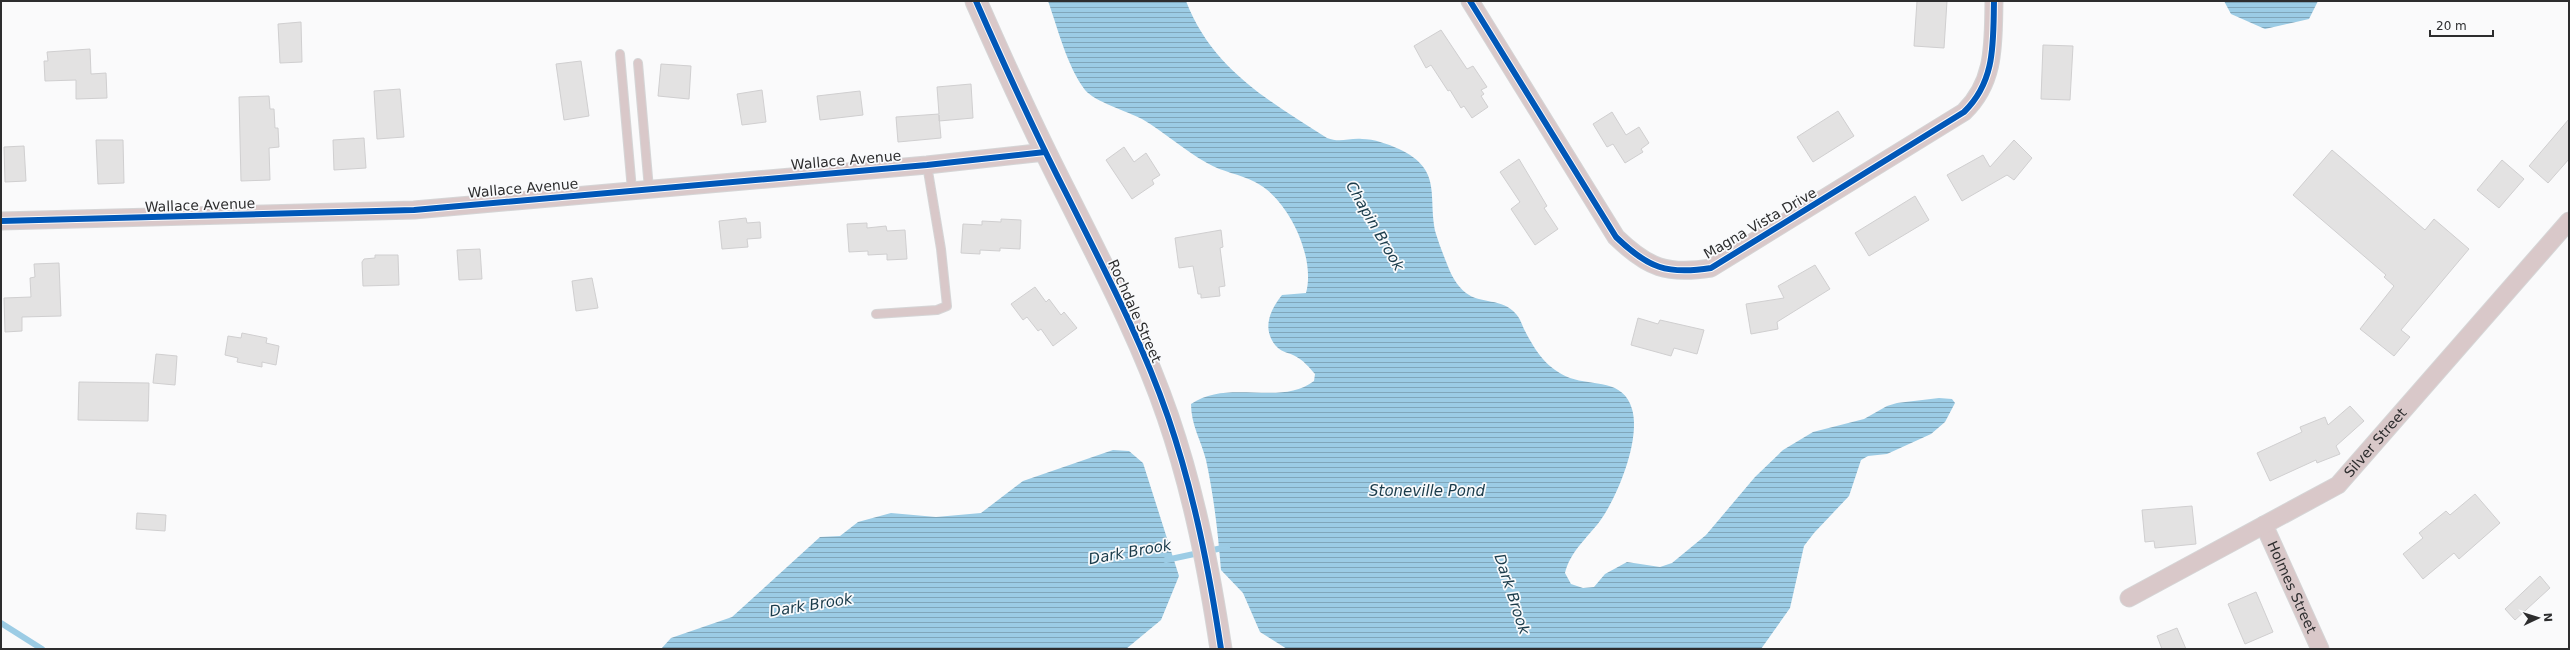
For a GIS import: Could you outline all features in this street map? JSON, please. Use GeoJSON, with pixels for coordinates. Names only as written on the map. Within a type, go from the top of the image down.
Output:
{"type":"FeatureCollection","features":[{"type":"Feature","properties":{"kind":"street","name":"Rochdale Street"},"geometry":{"type":"LineString","coordinates":[[976,1],[1045,152],[1128,320],[1162,400],[1182,458],[1204,550],[1220,649]]}},
{"type":"Feature","properties":{"kind":"street","name":"Magna Vista Drive"},"geometry":{"type":"LineString","coordinates":[[1470,1],[1616,237],[1642,260],[1656,267],[1685,272],[1711,268],[1964,112],[1976,98],[1992,66],[1994,1]]}},
{"type":"Feature","properties":{"kind":"street","name":"Wallace Avenue"},"geometry":{"type":"LineString","coordinates":[[1,221],[414,210],[927,165],[1045,152]]}},
{"type":"Feature","properties":{"kind":"street","name":"Silver Street"},"geometry":{"type":"LineString","coordinates":[[2129,598],[2338,485],[2569,221]]}},
{"type":"Feature","properties":{"kind":"street","name":"Holmes Street"},"geometry":{"type":"LineString","coordinates":[[2264,525],[2320,649]]}},
{"type":"Feature","properties":{"kind":"lane"},"geometry":{"type":"LineString","coordinates":[[620,54],[641,190]]}},
{"type":"Feature","properties":{"kind":"lane"},"geometry":{"type":"LineString","coordinates":[[638,62],[641,190]]}},
{"type":"Feature","properties":{"kind":"lane"},"geometry":{"type":"LineString","coordinates":[[876,314],[937,310],[947,306],[941,249],[927,165]]}},
{"type":"Feature","properties":{"kind":"water","name":"Stoneville Pond"},"geometry":{"type":"Polygon","coordinates":[[[1048,1],[1186,1],[1197,25],[1211,46],[1227,64],[1244,81],[1284,111],[1327,138],[1336,140],[1367,139],[1381,142],[1399,149],[1413,157],[1422,166],[1428,175],[1431,186],[1436,234],[1450,272],[1460,287],[1466,293],[1478,299],[1498,303],[1511,309],[1519,318],[1529,339],[1538,353],[1555,370],[1570,378],[1615,388],[1628,399],[1632,409],[1634,421],[1633,436],[1631,451],[1626,467],[1607,510],[1567,565],[1565,573],[1571,584],[1583,588],[1594,587],[1605,574],[1627,562],[1660,567],[1672,563],[1706,535],[1755,477],[1783,450],[1813,432],[1864,419],[1887,406],[1897,403],[1939,398],[1952,399],[1955,403],[1945,422],[1931,434],[1887,454],[1868,456],[1861,460],[1849,496],[1814,533],[1804,546],[1790,608],[1761,649],[1287,649],[1260,632],[1243,593],[1221,570],[1219,542],[1209,474],[1191,412],[1191,404],[1206,397],[1221,393],[1286,392],[1301,388],[1314,381],[1315,374],[1306,364],[1293,355],[1278,348],[1270,335],[1268,328],[1271,314],[1277,301],[1282,295],[1306,293],[1308,279],[1307,263],[1303,246],[1297,230],[1288,215],[1278,201],[1267,190],[1249,179],[1219,169],[1207,163],[1142,119],[1103,102],[1085,90],[1068,59],[1048,1]]]}},
{"type":"Feature","properties":{"kind":"water"},"geometry":{"type":"Polygon","coordinates":[[[2224,1],[2318,1],[2309,19],[2265,29],[2231,14],[2224,1]]]}},
{"type":"Feature","properties":{"kind":"water"},"geometry":{"type":"Polygon","coordinates":[[[1113,450],[1129,451],[1143,463],[1179,576],[1161,620],[1126,649],[661,649],[671,638],[732,617],[820,537],[840,536],[858,522],[891,513],[936,517],[981,513],[1023,481],[1113,450]]]}},
{"type":"Feature","properties":{"kind":"building"},"geometry":{"type":"Polygon","coordinates":[[[1917,1],[1947,1],[1944,48],[1914,46],[1917,1]]]}},
{"type":"Feature","properties":{"kind":"building"},"geometry":{"type":"Polygon","coordinates":[[[301,22],[302,62],[280,63],[278,24],[301,22]]]}},
{"type":"Feature","properties":{"kind":"building"},"geometry":{"type":"Polygon","coordinates":[[[1441,30],[1467,69],[1473,66],[1487,87],[1481,90],[1484,94],[1481,96],[1488,107],[1472,118],[1464,106],[1461,108],[1450,90],[1448,91],[1431,65],[1426,68],[1414,46],[1441,30]]]}},
{"type":"Feature","properties":{"kind":"building"},"geometry":{"type":"Polygon","coordinates":[[[2043,45],[2073,46],[2070,100],[2041,99],[2043,45]]]}},
{"type":"Feature","properties":{"kind":"building"},"geometry":{"type":"Polygon","coordinates":[[[90,49],[91,74],[106,73],[107,98],[76,99],[76,80],[45,81],[44,61],[48,61],[47,52],[90,49]]]}},
{"type":"Feature","properties":{"kind":"building"},"geometry":{"type":"Polygon","coordinates":[[[581,61],[589,116],[564,120],[556,64],[581,61]]]}},
{"type":"Feature","properties":{"kind":"building"},"geometry":{"type":"Polygon","coordinates":[[[661,64],[691,66],[689,99],[658,96],[661,64]]]}},
{"type":"Feature","properties":{"kind":"building"},"geometry":{"type":"Polygon","coordinates":[[[971,84],[973,118],[940,121],[941,138],[898,142],[896,117],[939,114],[937,87],[971,84]]]}},
{"type":"Feature","properties":{"kind":"building"},"geometry":{"type":"Polygon","coordinates":[[[400,89],[404,137],[377,139],[374,91],[400,89]]]}},
{"type":"Feature","properties":{"kind":"building"},"geometry":{"type":"Polygon","coordinates":[[[762,90],[766,122],[742,125],[737,94],[762,90]]]}},
{"type":"Feature","properties":{"kind":"building"},"geometry":{"type":"Polygon","coordinates":[[[860,91],[863,115],[820,120],[817,96],[860,91]]]}},
{"type":"Feature","properties":{"kind":"building"},"geometry":{"type":"Polygon","coordinates":[[[269,96],[270,109],[274,109],[275,128],[278,128],[279,147],[269,148],[270,180],[241,181],[239,97],[269,96]]]}},
{"type":"Feature","properties":{"kind":"building"},"geometry":{"type":"Polygon","coordinates":[[[1838,111],[1854,136],[1813,162],[1797,137],[1838,111]]]}},
{"type":"Feature","properties":{"kind":"building"},"geometry":{"type":"Polygon","coordinates":[[[1612,112],[1626,135],[1639,127],[1649,143],[1641,149],[1643,152],[1625,163],[1613,144],[1607,147],[1593,124],[1612,112]]]}},
{"type":"Feature","properties":{"kind":"building"},"geometry":{"type":"Polygon","coordinates":[[[2569,119],[2569,159],[2548,183],[2529,166],[2569,119]]]}},
{"type":"Feature","properties":{"kind":"building"},"geometry":{"type":"Polygon","coordinates":[[[364,138],[366,168],[334,170],[333,140],[364,138]]]}},
{"type":"Feature","properties":{"kind":"building"},"geometry":{"type":"Polygon","coordinates":[[[96,140],[123,140],[124,183],[98,184],[96,140]]]}},
{"type":"Feature","properties":{"kind":"building"},"geometry":{"type":"Polygon","coordinates":[[[2014,140],[2032,158],[2014,180],[2007,175],[1962,201],[1947,175],[1983,155],[1990,167],[2014,140]]]}},
{"type":"Feature","properties":{"kind":"building"},"geometry":{"type":"Polygon","coordinates":[[[24,146],[26,181],[5,182],[4,147],[24,146]]]}},
{"type":"Feature","properties":{"kind":"building"},"geometry":{"type":"Polygon","coordinates":[[[1124,147],[1134,162],[1146,153],[1160,175],[1152,180],[1154,184],[1132,199],[1106,160],[1124,147]]]}},
{"type":"Feature","properties":{"kind":"building"},"geometry":{"type":"Polygon","coordinates":[[[2332,150],[2425,230],[2434,219],[2469,249],[2401,330],[2410,337],[2394,356],[2360,329],[2394,286],[2384,277],[2386,275],[2293,195],[2332,150]]]}},
{"type":"Feature","properties":{"kind":"building"},"geometry":{"type":"Polygon","coordinates":[[[1519,159],[1547,206],[1544,208],[1558,229],[1535,245],[1511,209],[1520,202],[1500,172],[1519,159]]]}},
{"type":"Feature","properties":{"kind":"building"},"geometry":{"type":"Polygon","coordinates":[[[2502,160],[2524,179],[2499,208],[2477,190],[2502,160]]]}},
{"type":"Feature","properties":{"kind":"building"},"geometry":{"type":"Polygon","coordinates":[[[1915,196],[1929,220],[1869,256],[1855,233],[1915,196]]]}},
{"type":"Feature","properties":{"kind":"building"},"geometry":{"type":"Polygon","coordinates":[[[746,218],[747,223],[760,222],[761,238],[747,239],[748,247],[722,249],[719,221],[746,218]]]}},
{"type":"Feature","properties":{"kind":"building"},"geometry":{"type":"Polygon","coordinates":[[[1001,219],[1021,220],[1020,249],[1000,248],[1000,251],[980,250],[980,254],[961,253],[963,224],[982,225],[982,221],[1001,222],[1001,219]]]}},
{"type":"Feature","properties":{"kind":"building"},"geometry":{"type":"Polygon","coordinates":[[[867,223],[867,228],[886,226],[887,231],[905,230],[907,259],[887,260],[887,254],[868,255],[868,251],[849,252],[847,224],[867,223]]]}},
{"type":"Feature","properties":{"kind":"building"},"geometry":{"type":"Polygon","coordinates":[[[1221,230],[1223,247],[1220,248],[1225,286],[1219,287],[1220,296],[1201,298],[1201,294],[1198,294],[1193,266],[1179,268],[1175,238],[1221,230]]]}},
{"type":"Feature","properties":{"kind":"building"},"geometry":{"type":"Polygon","coordinates":[[[480,249],[482,279],[459,280],[457,250],[480,249]]]}},
{"type":"Feature","properties":{"kind":"building"},"geometry":{"type":"Polygon","coordinates":[[[375,255],[398,255],[399,285],[363,286],[362,262],[364,259],[375,258],[375,255]]]}},
{"type":"Feature","properties":{"kind":"building"},"geometry":{"type":"Polygon","coordinates":[[[59,263],[61,316],[22,317],[22,331],[5,332],[4,298],[31,297],[30,278],[35,277],[34,264],[59,263]]]}},
{"type":"Feature","properties":{"kind":"building"},"geometry":{"type":"Polygon","coordinates":[[[1815,265],[1830,289],[1777,322],[1778,329],[1751,334],[1746,304],[1784,298],[1778,286],[1815,265]]]}},
{"type":"Feature","properties":{"kind":"building"},"geometry":{"type":"Polygon","coordinates":[[[592,278],[598,308],[576,311],[572,281],[592,278]]]}},
{"type":"Feature","properties":{"kind":"building"},"geometry":{"type":"Polygon","coordinates":[[[1035,287],[1046,302],[1049,299],[1061,315],[1064,312],[1077,328],[1053,346],[1041,329],[1038,331],[1027,317],[1023,320],[1011,304],[1035,287]]]}},
{"type":"Feature","properties":{"kind":"building"},"geometry":{"type":"Polygon","coordinates":[[[1638,318],[1658,324],[1660,320],[1704,330],[1697,354],[1674,348],[1671,356],[1631,345],[1638,318]]]}},
{"type":"Feature","properties":{"kind":"building"},"geometry":{"type":"Polygon","coordinates":[[[242,333],[267,338],[266,343],[279,346],[276,365],[262,362],[262,367],[237,362],[238,358],[225,355],[228,336],[241,338],[242,333]]]}},
{"type":"Feature","properties":{"kind":"building"},"geometry":{"type":"Polygon","coordinates":[[[156,354],[177,356],[175,385],[153,383],[156,354]]]}},
{"type":"Feature","properties":{"kind":"building"},"geometry":{"type":"Polygon","coordinates":[[[79,382],[149,383],[148,421],[78,420],[79,382]]]}},
{"type":"Feature","properties":{"kind":"building"},"geometry":{"type":"Polygon","coordinates":[[[2350,406],[2364,421],[2336,446],[2340,454],[2317,463],[2316,460],[2270,481],[2257,453],[2302,432],[2300,427],[2325,417],[2328,425],[2350,406]]]}},
{"type":"Feature","properties":{"kind":"building"},"geometry":{"type":"Polygon","coordinates":[[[2475,494],[2500,523],[2459,559],[2454,553],[2423,579],[2403,554],[2423,538],[2419,533],[2446,511],[2450,515],[2475,494]]]}},
{"type":"Feature","properties":{"kind":"building"},"geometry":{"type":"Polygon","coordinates":[[[2192,506],[2196,544],[2155,548],[2154,541],[2145,542],[2142,510],[2192,506]]]}},
{"type":"Feature","properties":{"kind":"building"},"geometry":{"type":"Polygon","coordinates":[[[137,513],[166,515],[165,531],[136,529],[137,513]]]}},
{"type":"Feature","properties":{"kind":"building"},"geometry":{"type":"Polygon","coordinates":[[[2540,576],[2550,588],[2515,620],[2505,609],[2540,576]]]}},
{"type":"Feature","properties":{"kind":"building"},"geometry":{"type":"Polygon","coordinates":[[[2256,592],[2273,632],[2245,644],[2228,604],[2256,592]]]}},
{"type":"Feature","properties":{"kind":"building"},"geometry":{"type":"Polygon","coordinates":[[[2177,628],[2186,649],[2162,649],[2157,636],[2177,628]]]}},
{"type":"Feature","properties":{"kind":"waterway","name":"Dark Brook"},"geometry":{"type":"LineString","coordinates":[[1166,560],[1227,547]]}},
{"type":"Feature","properties":{"kind":"waterway","name":"Dark Brook"},"geometry":{"type":"LineString","coordinates":[[1,623],[42,649]]}},
{"type":"Feature","properties":{"kind":"cycle path"},"geometry":{"type":"LineString","coordinates":[[976,1],[1032,124],[1109,278],[1158,389],[1186,474],[1206,561],[1221,649]]}},
{"type":"Feature","properties":{"kind":"cycle path"},"geometry":{"type":"LineString","coordinates":[[1470,1],[1616,237],[1627,248],[1649,262],[1659,267],[1682,270],[1711,268],[1964,112],[1982,87],[1991,60],[1993,46],[1994,1]]}},
{"type":"Feature","properties":{"kind":"cycle path"},"geometry":{"type":"LineString","coordinates":[[1,221],[414,210],[927,165],[1045,152]]}},
{"type":"Feature","properties":{"kind":"water label","name":"Chapin Brook"},"geometry":{"type":"Point","coordinates":[1375,226]}}]}
